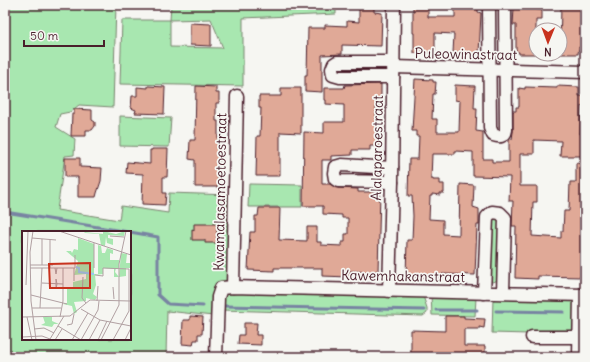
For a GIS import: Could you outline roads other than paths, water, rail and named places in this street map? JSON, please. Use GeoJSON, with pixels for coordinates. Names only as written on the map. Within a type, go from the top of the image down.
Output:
{"type":"FeatureCollection","features":[{"type":"Feature","properties":{"kind":"street","name":"Alalaparoestraat"},"geometry":{"type":"LineString","coordinates":[[388,291],[392,182],[394,5]]}},
{"type":"Feature","properties":{"kind":"street"},"geometry":{"type":"LineString","coordinates":[[489,5],[490,128],[493,135],[498,137],[503,136],[506,130],[505,5]]}},
{"type":"Feature","properties":{"kind":"street","name":"Puleowinastraat"},"geometry":{"type":"LineString","coordinates":[[393,69],[489,69],[585,72]]}},
{"type":"Feature","properties":{"kind":"street","name":"Kwamalasamoetoestraat"},"geometry":{"type":"LineString","coordinates":[[216,357],[218,297],[227,288],[237,96]]}},
{"type":"Feature","properties":{"kind":"street"},"geometry":{"type":"LineString","coordinates":[[392,168],[342,165],[335,167],[334,173],[335,179],[338,181],[392,182]]}},
{"type":"Feature","properties":{"kind":"street"},"geometry":{"type":"LineString","coordinates":[[484,293],[487,217],[492,212],[500,212],[505,218],[503,293]]}},
{"type":"Feature","properties":{"kind":"street","name":"Kawemhakanstraat"},"geometry":{"type":"LineString","coordinates":[[227,288],[582,295]]}},
{"type":"Feature","properties":{"kind":"street"},"geometry":{"type":"LineString","coordinates":[[579,357],[582,337],[582,295]]}},
{"type":"Feature","properties":{"kind":"street"},"geometry":{"type":"LineString","coordinates":[[532,337],[582,337]]}},
{"type":"Feature","properties":{"kind":"waterway"},"geometry":{"type":"LineString","coordinates":[[5,212],[123,231]]}},
{"type":"Feature","properties":{"kind":"waterway"},"geometry":{"type":"LineString","coordinates":[[131,232],[158,237],[158,295],[168,304],[203,306]]}},
{"type":"Feature","properties":{"kind":"waterway"},"geometry":{"type":"LineString","coordinates":[[224,306],[424,310]]}},
{"type":"Feature","properties":{"kind":"waterway"},"geometry":{"type":"LineString","coordinates":[[436,310],[477,310]]}},
{"type":"Feature","properties":{"kind":"waterway"},"geometry":{"type":"LineString","coordinates":[[496,311],[564,312]]}}]}
